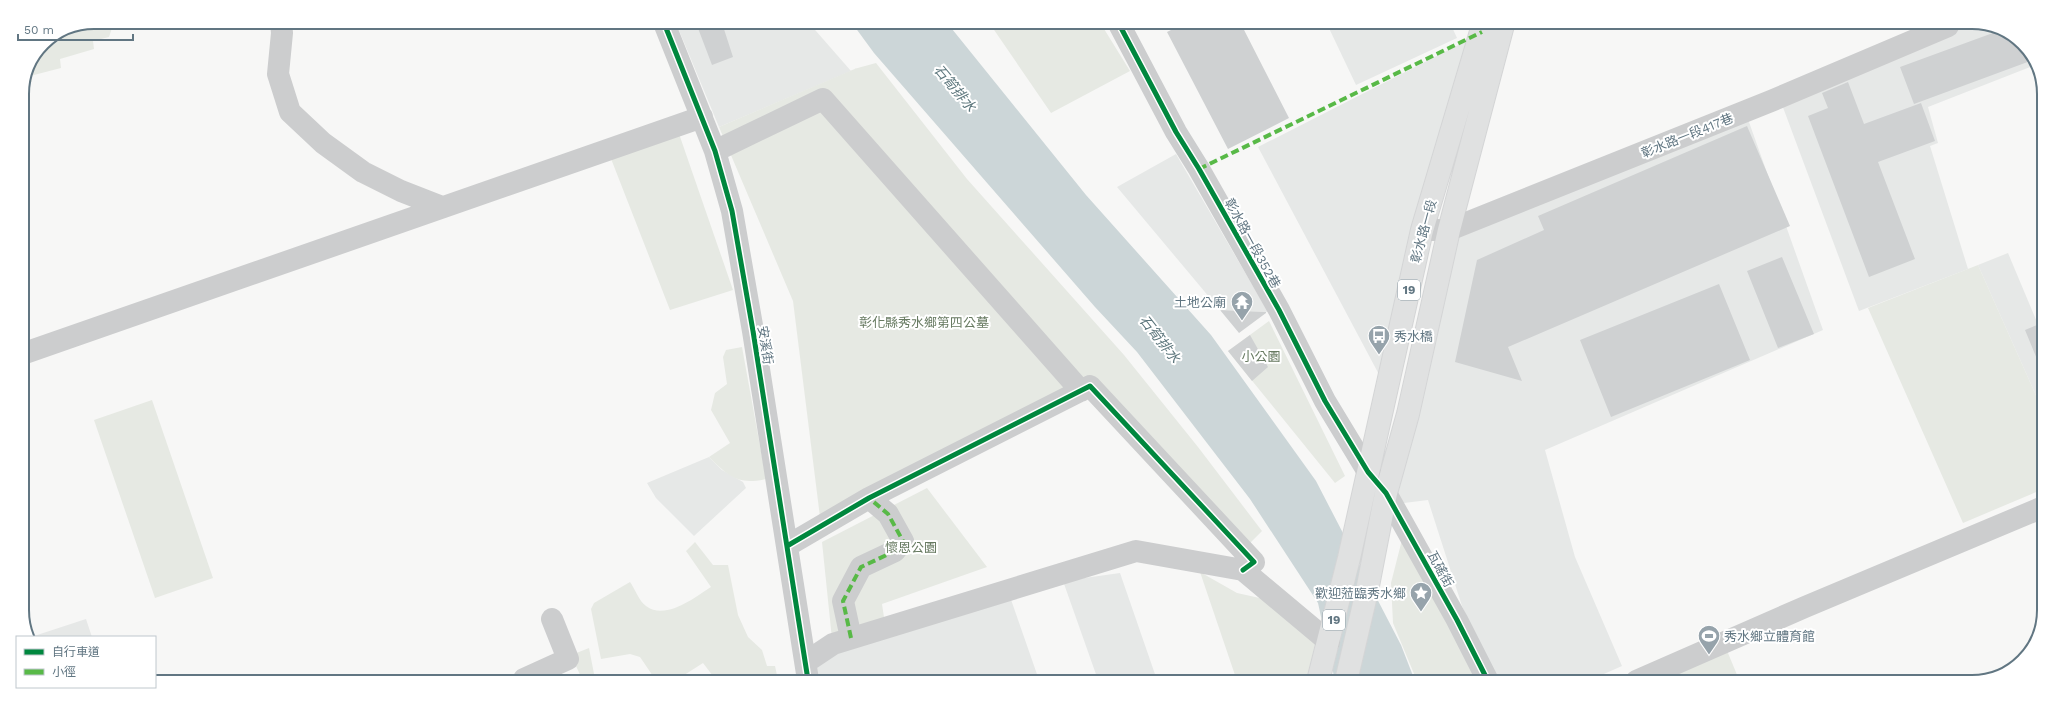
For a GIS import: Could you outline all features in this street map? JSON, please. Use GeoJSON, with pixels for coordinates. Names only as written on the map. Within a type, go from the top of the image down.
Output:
{"type":"FeatureCollection","features":[{"type":"Feature","properties":{"kind":"main road","name":"彰水路一段"},"geometry":{"type":"LineString","coordinates":[[1329,642],[1422,230],[1482,29]]}},
{"type":"Feature","properties":{"kind":"main road","name":"彰水路一段"},"geometry":{"type":"LineString","coordinates":[[1386,493],[1408,414],[1449,230],[1502,29]]}},
{"type":"Feature","properties":{"kind":"main road","name":"19"},"geometry":{"type":"LineString","coordinates":[[1347,675],[1367,591],[1386,493]]}},
{"type":"Feature","properties":{"kind":"main road","name":"19"},"geometry":{"type":"LineString","coordinates":[[1320,675],[1329,642]]}},
{"type":"Feature","properties":{"kind":"street"},"geometry":{"type":"LineString","coordinates":[[282,29],[278,74],[290,112],[323,143],[363,172],[401,192],[442,207]]}},
{"type":"Feature","properties":{"kind":"street","name":"安溪街"},"geometry":{"type":"LineString","coordinates":[[666,29],[715,151],[734,218],[807,671]]}},
{"type":"Feature","properties":{"kind":"street","name":"彰水路一段352巷"},"geometry":{"type":"LineString","coordinates":[[1122,29],[1176,132],[1199,169],[1279,310],[1325,401],[1368,472]]}},
{"type":"Feature","properties":{"kind":"street","name":"彰水路一段417巷"},"geometry":{"type":"LineString","coordinates":[[1422,230],[1449,230],[1771,101],[1941,29]]}},
{"type":"Feature","properties":{"kind":"street"},"geometry":{"type":"LineString","coordinates":[[715,151],[823,99],[1081,391]]}},
{"type":"Feature","properties":{"kind":"street"},"geometry":{"type":"LineString","coordinates":[[29,352],[702,117]]}},
{"type":"Feature","properties":{"kind":"street"},"geometry":{"type":"LineString","coordinates":[[787,546],[869,498],[1090,386],[1254,562],[1244,570]]}},
{"type":"Feature","properties":{"kind":"street","name":"瓦磘街"},"geometry":{"type":"LineString","coordinates":[[1368,472],[1386,493],[1457,620],[1485,675]]}},
{"type":"Feature","properties":{"kind":"street"},"geometry":{"type":"LineString","coordinates":[[851,638],[843,601],[861,567],[895,551],[903,541],[888,514],[869,498]]}},
{"type":"Feature","properties":{"kind":"street"},"geometry":{"type":"LineString","coordinates":[[1650,675],[1812,604],[2037,510]]}},
{"type":"Feature","properties":{"kind":"street"},"geometry":{"type":"LineString","coordinates":[[807,671],[833,644],[1136,551],[1244,570],[1329,642]]}},
{"type":"Feature","properties":{"kind":"street"},"geometry":{"type":"LineString","coordinates":[[533,675],[568,659],[552,619]]}},
{"type":"Feature","properties":{"kind":"shaded area"},"geometry":{"type":"Polygon","coordinates":[[[678,29],[814,29],[851,71],[719,127],[678,29]]]}},
{"type":"Feature","properties":{"kind":"shaded area"},"geometry":{"type":"Polygon","coordinates":[[[1329,29],[1453,29],[1457,38],[1356,85],[1329,29]]]}},
{"type":"Feature","properties":{"kind":"shaded area"},"geometry":{"type":"Polygon","coordinates":[[[1936,29],[1985,30],[1993,32],[2012,42],[2024,54],[2031,67],[1928,107],[1938,143],[1930,146],[1968,269],[1859,311],[1778,94],[1936,29]]]}},
{"type":"Feature","properties":{"kind":"shaded area"},"geometry":{"type":"Polygon","coordinates":[[[1466,41],[1383,382],[1258,147],[1466,41]]]}},
{"type":"Feature","properties":{"kind":"shaded area"},"geometry":{"type":"Polygon","coordinates":[[[1744,108],[1823,330],[1545,450],[1575,557],[1622,666],[1602,675],[1492,675],[1462,606],[1428,500],[1396,504],[1455,229],[1744,108]]]}},
{"type":"Feature","properties":{"kind":"shaded area"},"geometry":{"type":"Polygon","coordinates":[[[1176,154],[1268,312],[1220,310],[1117,187],[1176,154]]]}},
{"type":"Feature","properties":{"kind":"shaded area"},"geometry":{"type":"Polygon","coordinates":[[[2008,253],[2037,322],[2037,398],[1978,265],[2008,253]]]}},
{"type":"Feature","properties":{"kind":"shaded area"},"geometry":{"type":"Polygon","coordinates":[[[709,457],[722,470],[743,482],[746,488],[694,536],[656,498],[647,483],[709,457]]]}},
{"type":"Feature","properties":{"kind":"shaded area"},"geometry":{"type":"Polygon","coordinates":[[[1120,573],[1155,675],[1096,675],[1063,581],[1120,573]]]}},
{"type":"Feature","properties":{"kind":"shaded area"},"geometry":{"type":"Polygon","coordinates":[[[1008,591],[1037,675],[804,675],[801,660],[1008,591]]]}},
{"type":"Feature","properties":{"kind":"shaded area"},"geometry":{"type":"Polygon","coordinates":[[[86,619],[92,636],[34,636],[86,619]]]}},
{"type":"Feature","properties":{"kind":"green space"},"geometry":{"type":"Polygon","coordinates":[[[112,29],[109,37],[93,41],[94,49],[60,59],[61,68],[32,76],[40,58],[48,48],[58,40],[81,30],[112,29]]]}},
{"type":"Feature","properties":{"kind":"green space"},"geometry":{"type":"Polygon","coordinates":[[[993,29],[1104,29],[1130,71],[1051,113],[993,29]]]}},
{"type":"Feature","properties":{"kind":"green space","name":"彰化縣秀水鄉第四公墓"},"geometry":{"type":"Polygon","coordinates":[[[876,63],[967,179],[1124,355],[1198,447],[1262,531],[1250,543],[1092,379],[820,517],[793,301],[719,127],[856,69],[876,63]]]}},
{"type":"Feature","properties":{"kind":"green space"},"geometry":{"type":"Polygon","coordinates":[[[677,128],[733,290],[670,310],[608,151],[677,128]]]}},
{"type":"Feature","properties":{"kind":"green space"},"geometry":{"type":"Polygon","coordinates":[[[1978,265],[2037,398],[2037,492],[1963,523],[1868,308],[1978,265]]]}},
{"type":"Feature","properties":{"kind":"green space","name":"小公園"},"geometry":{"type":"Polygon","coordinates":[[[1269,321],[1345,476],[1335,483],[1228,351],[1269,321]]]}},
{"type":"Feature","properties":{"kind":"green space"},"geometry":{"type":"Polygon","coordinates":[[[742,347],[766,479],[756,481],[734,478],[722,470],[709,457],[730,443],[711,410],[715,393],[727,384],[723,357],[726,350],[742,347]]]}},
{"type":"Feature","properties":{"kind":"green space"},"geometry":{"type":"Polygon","coordinates":[[[152,400],[213,578],[155,598],[94,420],[152,400]]]}},
{"type":"Feature","properties":{"kind":"green space","name":"懷恩公園"},"geometry":{"type":"Polygon","coordinates":[[[927,488],[987,567],[882,604],[885,624],[832,639],[822,542],[927,488]]]}},
{"type":"Feature","properties":{"kind":"green space"},"geometry":{"type":"Polygon","coordinates":[[[1407,520],[1477,675],[1415,675],[1393,623],[1391,583],[1407,520]]]}},
{"type":"Feature","properties":{"kind":"green space"},"geometry":{"type":"Polygon","coordinates":[[[695,542],[713,565],[728,565],[738,615],[748,637],[762,650],[767,666],[775,666],[777,675],[712,675],[703,663],[684,675],[652,675],[640,657],[630,654],[601,659],[591,609],[594,603],[630,582],[639,598],[646,606],[654,610],[662,611],[680,606],[711,587],[686,551],[695,542]]]}},
{"type":"Feature","properties":{"kind":"green space"},"geometry":{"type":"Polygon","coordinates":[[[1200,572],[1237,593],[1264,599],[1323,645],[1316,675],[1235,675],[1200,572]]]}},
{"type":"Feature","properties":{"kind":"green space"},"geometry":{"type":"Polygon","coordinates":[[[1723,641],[1737,675],[1663,675],[1723,641]]]}},
{"type":"Feature","properties":{"kind":"green space"},"geometry":{"type":"Polygon","coordinates":[[[589,648],[594,675],[580,675],[576,666],[555,675],[521,675],[589,648]]]}},
{"type":"Feature","properties":{"kind":"water","name":"石筍排水"},"geometry":{"type":"Polygon","coordinates":[[[856,29],[952,29],[1086,195],[1211,335],[1316,481],[1401,645],[1413,675],[1334,675],[1318,603],[1250,499],[1137,352],[1095,307],[874,53],[856,29]]]}},
{"type":"Feature","properties":{"kind":"building"},"geometry":{"type":"Polygon","coordinates":[[[698,29],[724,29],[733,57],[712,65],[698,29]]]}},
{"type":"Feature","properties":{"kind":"building"},"geometry":{"type":"Polygon","coordinates":[[[1173,29],[1244,29],[1289,118],[1228,149],[1167,32],[1173,29]]]}},
{"type":"Feature","properties":{"kind":"building"},"geometry":{"type":"Polygon","coordinates":[[[1994,33],[2012,42],[2024,54],[2028,62],[1914,104],[1900,67],[1994,33]]]}},
{"type":"Feature","properties":{"kind":"building"},"geometry":{"type":"Polygon","coordinates":[[[1848,82],[1864,124],[1921,103],[1935,141],[1878,162],[1915,259],[1869,277],[1808,116],[1828,108],[1822,93],[1848,82]]]}},
{"type":"Feature","properties":{"kind":"building"},"geometry":{"type":"Polygon","coordinates":[[[1747,126],[1790,226],[1508,347],[1522,381],[1455,362],[1477,260],[1544,230],[1538,216],[1747,126]]]}},
{"type":"Feature","properties":{"kind":"building"},"geometry":{"type":"Polygon","coordinates":[[[1782,257],[1814,334],[1778,348],[1747,271],[1782,257]]]}},
{"type":"Feature","properties":{"kind":"building"},"geometry":{"type":"Polygon","coordinates":[[[1719,284],[1750,360],[1611,417],[1580,340],[1719,284]]]}},
{"type":"Feature","properties":{"kind":"building","name":"土地公廟"},"geometry":{"type":"Polygon","coordinates":[[[1220,310],[1266,312],[1266,313],[1239,333],[1220,310]]]}},
{"type":"Feature","properties":{"kind":"building"},"geometry":{"type":"Polygon","coordinates":[[[2037,325],[2037,359],[2025,330],[2037,325]]]}},
{"type":"Feature","properties":{"kind":"building"},"geometry":{"type":"Polygon","coordinates":[[[1250,335],[1268,367],[1252,381],[1228,351],[1250,335]]]}},
{"type":"Feature","properties":{"kind":"marked path"},"geometry":{"type":"LineString","coordinates":[[1199,169],[1482,32]]}},
{"type":"Feature","properties":{"kind":"marked path"},"geometry":{"type":"LineString","coordinates":[[851,638],[843,601],[861,567],[895,551],[903,541],[888,514],[869,498]]}},
{"type":"Feature","properties":{"kind":"cycle path"},"geometry":{"type":"LineString","coordinates":[[666,29],[715,151],[732,211],[753,331],[807,675]]}},
{"type":"Feature","properties":{"kind":"cycle path"},"geometry":{"type":"LineString","coordinates":[[1122,29],[1176,132],[1199,169],[1279,310],[1325,401],[1368,472],[1386,493],[1457,620],[1485,675]]}},
{"type":"Feature","properties":{"kind":"cycle path"},"geometry":{"type":"LineString","coordinates":[[787,546],[869,498],[1090,386],[1254,562],[1243,570]]}},
{"type":"Feature","properties":{"kind":"place","name":"土地公廟"},"geometry":{"type":"Point","coordinates":[1242,322]}},
{"type":"Feature","properties":{"kind":"place","name":"秀水橋"},"geometry":{"type":"Point","coordinates":[1379,356]}},
{"type":"Feature","properties":{"kind":"place","name":"歡迎蒞臨秀水鄉"},"geometry":{"type":"Point","coordinates":[1421,612]}},
{"type":"Feature","properties":{"kind":"place","name":"秀水鄉立體育館"},"geometry":{"type":"Point","coordinates":[1709,656]}}]}
